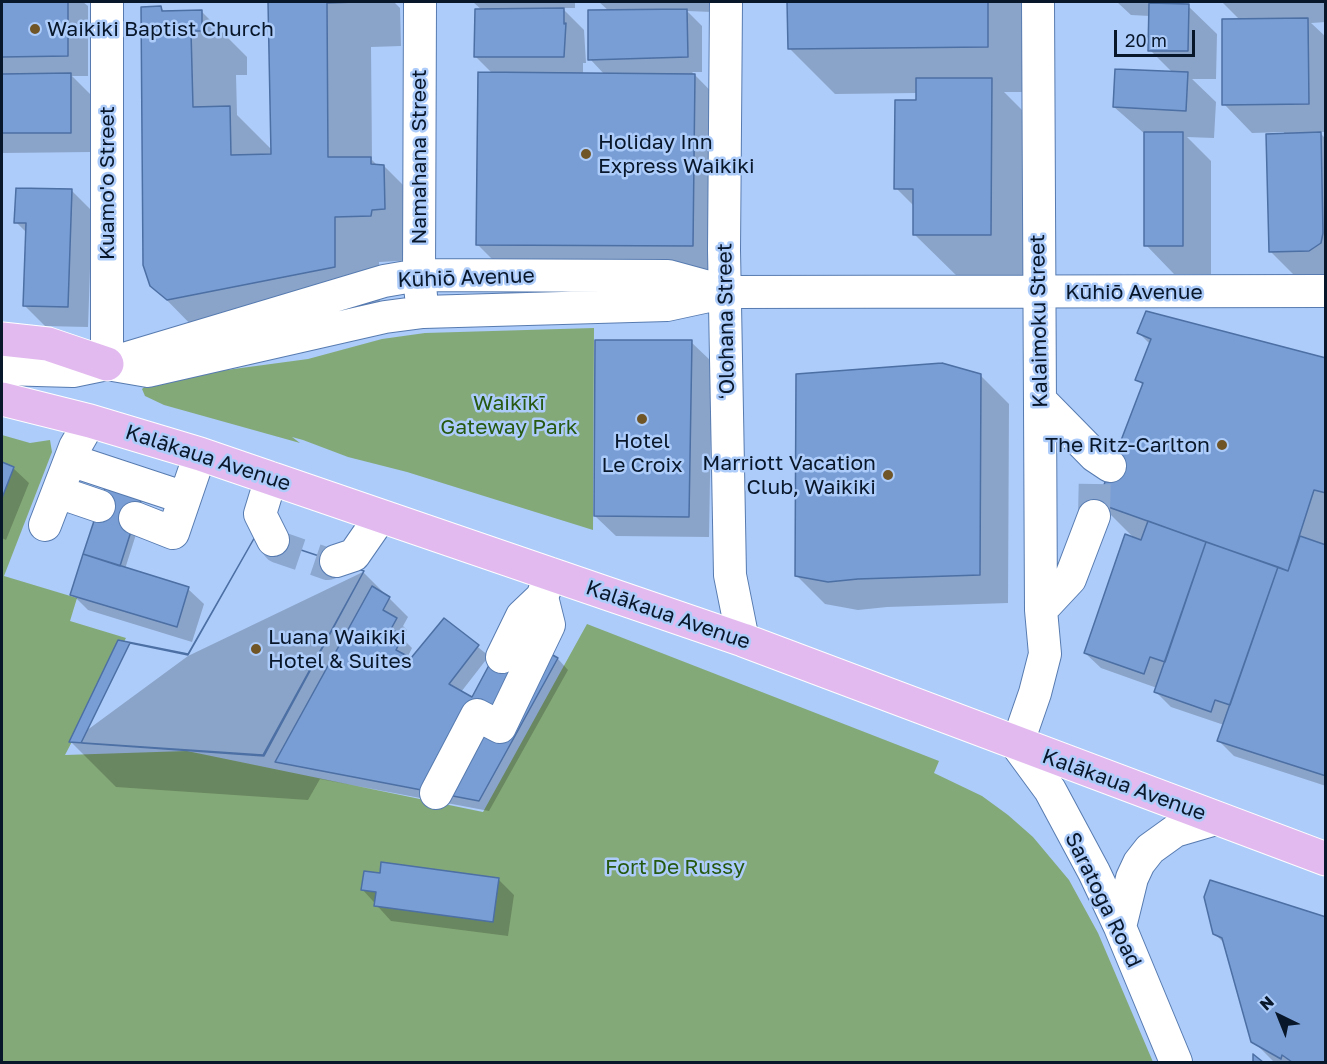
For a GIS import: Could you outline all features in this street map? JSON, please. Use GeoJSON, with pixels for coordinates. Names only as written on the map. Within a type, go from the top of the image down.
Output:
{"type":"FeatureCollection","features":[{"type":"Feature","properties":{"kind":"main road"},"geometry":{"type":"LineString","coordinates":[[2,339],[48,344],[107,364]]}},
{"type":"Feature","properties":{"kind":"main road","name":"Kalākaua Avenue"},"geometry":{"type":"LineString","coordinates":[[2,399],[90,421],[200,454],[381,516],[546,585],[743,640],[1017,745],[1326,859]]}},
{"type":"Feature","properties":{"kind":"street","name":"Kuamo'o Street"},"geometry":{"type":"LineString","coordinates":[[107,2],[107,364]]}},
{"type":"Feature","properties":{"kind":"street","name":"Namahana Street"},"geometry":{"type":"LineString","coordinates":[[420,2],[419,275],[423,312]]}},
{"type":"Feature","properties":{"kind":"street","name":"ʻOlohana Street"},"geometry":{"type":"LineString","coordinates":[[726,2],[726,292],[730,575],[743,640]]}},
{"type":"Feature","properties":{"kind":"street","name":"Kalaimoku Street"},"geometry":{"type":"LineString","coordinates":[[1017,745],[1035,693],[1045,654],[1041,610],[1038,2]]}},
{"type":"Feature","properties":{"kind":"street","name":"Kūhiō Avenue"},"geometry":{"type":"LineString","coordinates":[[2,369],[73,371],[107,364],[384,281],[419,275],[668,276],[726,292]]}},
{"type":"Feature","properties":{"kind":"street","name":"Kūhiō Avenue"},"geometry":{"type":"LineString","coordinates":[[107,364],[147,371],[385,317],[423,312],[668,305],[726,292],[1326,291]]}},
{"type":"Feature","properties":{"kind":"street"},"geometry":{"type":"LineString","coordinates":[[1040,400],[1100,464]]}},
{"type":"Feature","properties":{"kind":"street"},"geometry":{"type":"LineString","coordinates":[[45,525],[70,460],[90,421]]}},
{"type":"Feature","properties":{"kind":"street"},"geometry":{"type":"LineString","coordinates":[[135,518],[173,533],[200,454]]}},
{"type":"Feature","properties":{"kind":"street"},"geometry":{"type":"LineString","coordinates":[[70,460],[185,498]]}},
{"type":"Feature","properties":{"kind":"street"},"geometry":{"type":"LineString","coordinates":[[271,478],[260,514],[273,540]]}},
{"type":"Feature","properties":{"kind":"street"},"geometry":{"type":"LineString","coordinates":[[58,492],[99,506]]}},
{"type":"Feature","properties":{"kind":"street"},"geometry":{"type":"LineString","coordinates":[[336,561],[354,555],[381,516]]}},
{"type":"Feature","properties":{"kind":"street"},"geometry":{"type":"LineString","coordinates":[[1041,610],[1070,579],[1094,516]]}},
{"type":"Feature","properties":{"kind":"street"},"geometry":{"type":"LineString","coordinates":[[502,657],[522,616],[546,585]]}},
{"type":"Feature","properties":{"kind":"street"},"geometry":{"type":"LineString","coordinates":[[436,793],[477,715],[500,727],[549,625],[546,585]]}},
{"type":"Feature","properties":{"kind":"street","name":"Saratoga Road"},"geometry":{"type":"LineString","coordinates":[[1017,745],[1050,790],[1120,927],[1176,1062]]}},
{"type":"Feature","properties":{"kind":"street"},"geometry":{"type":"LineString","coordinates":[[1120,927],[1132,878],[1150,849],[1174,831],[1216,819]]}},
{"type":"Feature","properties":{"kind":"green space","name":"Waikīkī Gateway Park"},"geometry":{"type":"Polygon","coordinates":[[[594,328],[593,530],[407,472],[348,457],[303,440],[292,437],[300,443],[164,405],[145,396],[142,389],[152,380],[308,359],[382,339],[425,333],[594,328]]]}},
{"type":"Feature","properties":{"kind":"green space","name":"Fort De Russy"},"geometry":{"type":"Polygon","coordinates":[[[2,435],[30,443],[50,440],[52,452],[4,576],[77,598],[70,621],[126,638],[65,755],[187,751],[483,812],[587,624],[939,761],[934,773],[982,796],[1008,815],[1033,837],[1069,880],[1098,933],[1153,1062],[2,1062],[2,435]]]}},
{"type":"Feature","properties":{"kind":"building","name":"Waikiki Baptist Church"},"geometry":{"type":"Polygon","coordinates":[[[2,2],[68,2],[68,56],[2,57],[2,2]]]}},
{"type":"Feature","properties":{"kind":"building"},"geometry":{"type":"Polygon","coordinates":[[[268,2],[356,2],[327,3],[328,157],[371,157],[371,164],[384,165],[385,209],[372,210],[371,216],[335,217],[335,267],[167,300],[150,286],[143,265],[141,7],[161,6],[162,11],[202,10],[202,31],[191,31],[193,107],[230,106],[231,155],[271,154],[268,2]]]}},
{"type":"Feature","properties":{"kind":"building"},"geometry":{"type":"Polygon","coordinates":[[[787,2],[988,2],[988,47],[788,49],[787,2]]]}},
{"type":"Feature","properties":{"kind":"building"},"geometry":{"type":"Polygon","coordinates":[[[1149,3],[1189,4],[1188,51],[1148,51],[1149,3]]]}},
{"type":"Feature","properties":{"kind":"building"},"geometry":{"type":"Polygon","coordinates":[[[564,8],[564,24],[566,23],[564,57],[474,57],[475,9],[564,8]]]}},
{"type":"Feature","properties":{"kind":"building"},"geometry":{"type":"Polygon","coordinates":[[[687,9],[688,57],[588,60],[588,10],[687,9]]]}},
{"type":"Feature","properties":{"kind":"building"},"geometry":{"type":"Polygon","coordinates":[[[1308,18],[1309,104],[1222,105],[1222,19],[1308,18]]]}},
{"type":"Feature","properties":{"kind":"building"},"geometry":{"type":"Polygon","coordinates":[[[1115,69],[1188,72],[1186,111],[1113,107],[1115,69]]]}},
{"type":"Feature","properties":{"kind":"building","name":"Holiday Inn Express Waikiki"},"geometry":{"type":"Polygon","coordinates":[[[478,72],[695,74],[693,246],[476,245],[478,72]]]}},
{"type":"Feature","properties":{"kind":"building"},"geometry":{"type":"Polygon","coordinates":[[[71,73],[71,133],[2,133],[2,74],[71,73]]]}},
{"type":"Feature","properties":{"kind":"building"},"geometry":{"type":"Polygon","coordinates":[[[916,78],[992,78],[991,235],[913,235],[913,189],[894,189],[895,100],[916,100],[916,78]]]}},
{"type":"Feature","properties":{"kind":"building"},"geometry":{"type":"Polygon","coordinates":[[[1144,132],[1183,132],[1183,246],[1144,246],[1144,132]]]}},
{"type":"Feature","properties":{"kind":"building"},"geometry":{"type":"Polygon","coordinates":[[[1321,132],[1323,233],[1321,243],[1309,251],[1269,252],[1266,134],[1321,132]]]}},
{"type":"Feature","properties":{"kind":"building"},"geometry":{"type":"Polygon","coordinates":[[[16,188],[72,189],[68,307],[23,306],[26,223],[14,223],[16,188]]]}},
{"type":"Feature","properties":{"kind":"building","name":"The Ritz-Carlton"},"geometry":{"type":"Polygon","coordinates":[[[1146,311],[1326,358],[1326,493],[1314,490],[1288,571],[1097,503],[1143,383],[1135,380],[1151,339],[1137,333],[1146,311]]]}},
{"type":"Feature","properties":{"kind":"building","name":"Hotel Le Croix"},"geometry":{"type":"Polygon","coordinates":[[[595,340],[692,340],[689,517],[594,516],[595,340]]]}},
{"type":"Feature","properties":{"kind":"building","name":"Marriott Vacation Club, Waikiki"},"geometry":{"type":"Polygon","coordinates":[[[942,363],[981,374],[980,575],[828,582],[795,576],[796,374],[942,363]]]}},
{"type":"Feature","properties":{"kind":"building"},"geometry":{"type":"Polygon","coordinates":[[[2,462],[14,467],[2,498],[2,462]]]}},
{"type":"Feature","properties":{"kind":"building"},"geometry":{"type":"Polygon","coordinates":[[[105,488],[141,500],[120,566],[83,554],[105,488]]]}},
{"type":"Feature","properties":{"kind":"building"},"geometry":{"type":"Polygon","coordinates":[[[1148,521],[1206,542],[1165,662],[1150,657],[1144,674],[1084,653],[1125,534],[1141,540],[1148,521]]]}},
{"type":"Feature","properties":{"kind":"building","name":"Luana Waikiki Hotel & Suites"},"geometry":{"type":"Polygon","coordinates":[[[256,535],[364,571],[264,756],[81,743],[130,643],[188,655],[256,535]]]}},
{"type":"Feature","properties":{"kind":"building","name":"Luana Waikiki Hotel & Suites"},"geometry":{"type":"Polygon","coordinates":[[[256,535],[364,571],[263,755],[69,742],[118,640],[188,654],[256,535]]]}},
{"type":"Feature","properties":{"kind":"building"},"geometry":{"type":"Polygon","coordinates":[[[1300,536],[1326,545],[1326,776],[1217,741],[1278,567],[1288,571],[1300,536]]]}},
{"type":"Feature","properties":{"kind":"building"},"geometry":{"type":"Polygon","coordinates":[[[1206,542],[1278,567],[1230,705],[1215,700],[1211,712],[1154,692],[1206,542]]]}},
{"type":"Feature","properties":{"kind":"building"},"geometry":{"type":"Polygon","coordinates":[[[83,554],[189,587],[177,627],[70,595],[83,554]]]}},
{"type":"Feature","properties":{"kind":"building"},"geometry":{"type":"Polygon","coordinates":[[[372,586],[390,597],[383,610],[397,618],[391,629],[403,636],[396,650],[411,658],[444,618],[479,645],[449,684],[472,697],[495,654],[535,645],[558,658],[479,801],[275,762],[372,586]]]}},
{"type":"Feature","properties":{"kind":"building"},"geometry":{"type":"Polygon","coordinates":[[[381,862],[499,878],[493,922],[374,906],[376,892],[361,890],[364,871],[380,873],[381,862]]]}},
{"type":"Feature","properties":{"kind":"building"},"geometry":{"type":"Polygon","coordinates":[[[1210,880],[1326,917],[1326,1062],[1292,1062],[1282,1055],[1281,1059],[1251,1042],[1222,938],[1213,934],[1204,897],[1210,880]]]}},
{"type":"Feature","properties":{"kind":"building"},"geometry":{"type":"Polygon","coordinates":[[[1253,1054],[1263,1062],[1253,1062],[1253,1054]]]}},
{"type":"Feature","properties":{"kind":"tunnel"},"geometry":{"type":"LineString","coordinates":[[1094,516],[1095,471]]}},
{"type":"Feature","properties":{"kind":"tunnel"},"geometry":{"type":"LineString","coordinates":[[273,540],[278,547],[328,564],[336,561]]}},
{"type":"Feature","properties":{"kind":"place","name":"Waikiki Baptist Church"},"geometry":{"type":"Point","coordinates":[35,29]}},
{"type":"Feature","properties":{"kind":"place","name":"Holiday Inn Express Waikiki"},"geometry":{"type":"Point","coordinates":[586,154]}},
{"type":"Feature","properties":{"kind":"place","name":"Hotel Le Croix"},"geometry":{"type":"Point","coordinates":[642,419]}},
{"type":"Feature","properties":{"kind":"place","name":"The Ritz-Carlton"},"geometry":{"type":"Point","coordinates":[1222,445]}},
{"type":"Feature","properties":{"kind":"place","name":"Marriott Vacation Club, Waikiki"},"geometry":{"type":"Point","coordinates":[888,475]}},
{"type":"Feature","properties":{"kind":"place","name":"Luana Waikiki Hotel & Suites"},"geometry":{"type":"Point","coordinates":[256,649]}}]}
